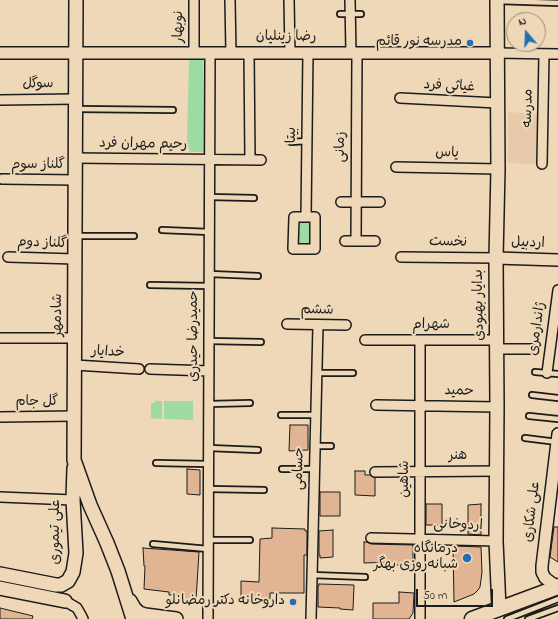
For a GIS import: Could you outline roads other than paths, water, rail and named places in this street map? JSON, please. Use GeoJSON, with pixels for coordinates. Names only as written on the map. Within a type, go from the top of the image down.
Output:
{"type":"FeatureCollection","features":[{"type":"Feature","properties":{"kind":"main road","name":"شادمهر"},"geometry":{"type":"LineString","coordinates":[[76,0],[74,460],[90,505],[107,543],[125,591],[133,619]]}},
{"type":"Feature","properties":{"kind":"main road","name":"بدایار بهبودی"},"geometry":{"type":"LineString","coordinates":[[497,1],[498,169],[496,258],[498,407],[496,541],[502,616]]}},
{"type":"Feature","properties":{"kind":"main road","name":"علی تیموری"},"geometry":{"type":"LineString","coordinates":[[0,574],[56,585],[65,583],[71,577],[75,558],[76,542],[73,500],[74,460]]}},
{"type":"Feature","properties":{"kind":"main road"},"geometry":{"type":"LineString","coordinates":[[474,619],[502,616],[558,586]]}},
{"type":"Feature","properties":{"kind":"main road"},"geometry":{"type":"LineString","coordinates":[[0,588],[65,601]]}},
{"type":"Feature","properties":{"kind":"main road"},"geometry":{"type":"LineString","coordinates":[[125,591],[134,608],[140,613],[176,619]]}},
{"type":"Feature","properties":{"kind":"street","name":"نوبهار"},"geometry":{"type":"LineString","coordinates":[[194,0],[194,53]]}},
{"type":"Feature","properties":{"kind":"street"},"geometry":{"type":"LineString","coordinates":[[230,0],[231,53]]}},
{"type":"Feature","properties":{"kind":"street"},"geometry":{"type":"LineString","coordinates":[[289,0],[290,53]]}},
{"type":"Feature","properties":{"kind":"street","name":"زمانی"},"geometry":{"type":"LineString","coordinates":[[350,0],[354,53],[356,241]]}},
{"type":"Feature","properties":{"kind":"street","name":"رضا زینلیان"},"geometry":{"type":"LineString","coordinates":[[0,53],[497,53]]}},
{"type":"Feature","properties":{"kind":"street","name":"حمیدرضا حیدری"},"geometry":{"type":"LineString","coordinates":[[208,619],[210,53]]}},
{"type":"Feature","properties":{"kind":"street"},"geometry":{"type":"LineString","coordinates":[[249,53],[250,160]]}},
{"type":"Feature","properties":{"kind":"street","name":"بیتا"},"geometry":{"type":"LineString","coordinates":[[306,217],[308,53]]}},
{"type":"Feature","properties":{"kind":"street"},"geometry":{"type":"LineString","coordinates":[[497,53],[558,54]]}},
{"type":"Feature","properties":{"kind":"street","name":"مدرسه"},"geometry":{"type":"LineString","coordinates":[[542,164],[544,54]]}},
{"type":"Feature","properties":{"kind":"street","name":"غیاثی فرد"},"geometry":{"type":"LineString","coordinates":[[400,98],[497,103]]}},
{"type":"Feature","properties":{"kind":"street","name":"سوگل"},"geometry":{"type":"LineString","coordinates":[[0,100],[75,104]]}},
{"type":"Feature","properties":{"kind":"street","name":"رحیم مهران فرد"},"geometry":{"type":"LineString","coordinates":[[75,158],[261,160]]}},
{"type":"Feature","properties":{"kind":"street","name":"یاس"},"geometry":{"type":"LineString","coordinates":[[396,167],[498,169]]}},
{"type":"Feature","properties":{"kind":"street","name":"گلناز سوم"},"geometry":{"type":"LineString","coordinates":[[2,180],[75,180]]}},
{"type":"Feature","properties":{"kind":"street"},"geometry":{"type":"LineString","coordinates":[[341,202],[380,202]]}},
{"type":"Feature","properties":{"kind":"street"},"geometry":{"type":"LineString","coordinates":[[345,241],[375,241]]}},
{"type":"Feature","properties":{"kind":"street","name":"گلناز دوم"},"geometry":{"type":"LineString","coordinates":[[8,257],[75,259]]}},
{"type":"Feature","properties":{"kind":"street","name":"نخست"},"geometry":{"type":"LineString","coordinates":[[401,257],[496,258]]}},
{"type":"Feature","properties":{"kind":"street","name":"اردبیل"},"geometry":{"type":"LineString","coordinates":[[496,258],[558,260]]}},
{"type":"Feature","properties":{"kind":"street","name":"ژاندارمری"},"geometry":{"type":"LineString","coordinates":[[547,373],[558,290]]}},
{"type":"Feature","properties":{"kind":"street","name":"ششم"},"geometry":{"type":"LineString","coordinates":[[287,324],[346,325]]}},
{"type":"Feature","properties":{"kind":"street","name":"حسامی"},"geometry":{"type":"LineString","coordinates":[[312,617],[318,325]]}},
{"type":"Feature","properties":{"kind":"street"},"geometry":{"type":"LineString","coordinates":[[0,338],[75,338]]}},
{"type":"Feature","properties":{"kind":"street","name":"شهرام"},"geometry":{"type":"LineString","coordinates":[[365,340],[420,340],[497,344],[532,349]]}},
{"type":"Feature","properties":{"kind":"street","name":"شاهین"},"geometry":{"type":"LineString","coordinates":[[420,340],[420,619]]}},
{"type":"Feature","properties":{"kind":"street","name":"خدایار"},"geometry":{"type":"LineString","coordinates":[[74,366],[139,368]]}},
{"type":"Feature","properties":{"kind":"street"},"geometry":{"type":"LineString","coordinates":[[150,369],[209,371]]}},
{"type":"Feature","properties":{"kind":"street","name":"حمید"},"geometry":{"type":"LineString","coordinates":[[376,405],[498,407]]}},
{"type":"Feature","properties":{"kind":"street","name":"گل جام"},"geometry":{"type":"LineString","coordinates":[[0,417],[74,416]]}},
{"type":"Feature","properties":{"kind":"street","name":"علی شکاری"},"geometry":{"type":"LineString","coordinates":[[558,438],[542,572],[545,578],[558,586]]}},
{"type":"Feature","properties":{"kind":"street","name":"هنر"},"geometry":{"type":"LineString","coordinates":[[375,472],[497,471]]}},
{"type":"Feature","properties":{"kind":"street"},"geometry":{"type":"LineString","coordinates":[[0,497],[73,500]]}},
{"type":"Feature","properties":{"kind":"street","name":"اردوخانی"},"geometry":{"type":"LineString","coordinates":[[372,538],[496,541]]}},
{"type":"Feature","properties":{"kind":"street"},"geometry":{"type":"LineString","coordinates":[[65,601],[77,608],[83,619]]}},
{"type":"Feature","properties":{"kind":"lane"},"geometry":{"type":"LineString","coordinates":[[497,1],[558,3]]}},
{"type":"Feature","properties":{"kind":"lane"},"geometry":{"type":"LineString","coordinates":[[340,14],[361,14]]}},
{"type":"Feature","properties":{"kind":"lane"},"geometry":{"type":"LineString","coordinates":[[75,104],[173,110]]}},
{"type":"Feature","properties":{"kind":"lane"},"geometry":{"type":"LineString","coordinates":[[291,142],[307,141]]}},
{"type":"Feature","properties":{"kind":"lane"},"geometry":{"type":"LineString","coordinates":[[210,197],[254,198]]}},
{"type":"Feature","properties":{"kind":"lane"},"geometry":{"type":"LineString","coordinates":[[162,230],[210,232]]}},
{"type":"Feature","properties":{"kind":"lane"},"geometry":{"type":"LineString","coordinates":[[75,236],[134,236]]}},
{"type":"Feature","properties":{"kind":"lane"},"geometry":{"type":"LineString","coordinates":[[210,274],[258,276]]}},
{"type":"Feature","properties":{"kind":"lane"},"geometry":{"type":"LineString","coordinates":[[150,285],[210,286]]}},
{"type":"Feature","properties":{"kind":"lane"},"geometry":{"type":"LineString","coordinates":[[209,341],[261,342]]}},
{"type":"Feature","properties":{"kind":"lane"},"geometry":{"type":"LineString","coordinates":[[535,372],[558,374]]}},
{"type":"Feature","properties":{"kind":"lane"},"geometry":{"type":"LineString","coordinates":[[316,373],[353,374]]}},
{"type":"Feature","properties":{"kind":"lane"},"geometry":{"type":"LineString","coordinates":[[532,395],[558,398]]}},
{"type":"Feature","properties":{"kind":"lane"},"geometry":{"type":"LineString","coordinates":[[209,404],[250,403]]}},
{"type":"Feature","properties":{"kind":"lane"},"geometry":{"type":"LineString","coordinates":[[281,415],[316,415]]}},
{"type":"Feature","properties":{"kind":"lane"},"geometry":{"type":"LineString","coordinates":[[528,416],[558,419]]}},
{"type":"Feature","properties":{"kind":"lane"},"geometry":{"type":"LineString","coordinates":[[525,438],[558,438]]}},
{"type":"Feature","properties":{"kind":"lane"},"geometry":{"type":"LineString","coordinates":[[315,446],[331,446]]}},
{"type":"Feature","properties":{"kind":"lane"},"geometry":{"type":"LineString","coordinates":[[209,448],[258,450]]}},
{"type":"Feature","properties":{"kind":"lane"},"geometry":{"type":"LineString","coordinates":[[156,463],[209,464]]}},
{"type":"Feature","properties":{"kind":"lane"},"geometry":{"type":"LineString","coordinates":[[282,469],[314,469]]}},
{"type":"Feature","properties":{"kind":"lane"},"geometry":{"type":"LineString","coordinates":[[209,489],[264,490]]}},
{"type":"Feature","properties":{"kind":"lane"},"geometry":{"type":"LineString","coordinates":[[209,540],[250,540]]}},
{"type":"Feature","properties":{"kind":"lane"},"geometry":{"type":"LineString","coordinates":[[153,544],[208,550]]}},
{"type":"Feature","properties":{"kind":"lane"},"geometry":{"type":"LineString","coordinates":[[312,575],[365,577]]}},
{"type":"Feature","properties":{"kind":"lane"},"geometry":{"type":"LineString","coordinates":[[502,616],[558,599]]}},
{"type":"Feature","properties":{"kind":"lane"},"geometry":{"type":"LineString","coordinates":[[528,619],[558,608]]}},
{"type":"Feature","properties":{"kind":"place","name":"مدرسه نور قائم"},"geometry":{"type":"Point","coordinates":[470,43]}},
{"type":"Feature","properties":{"kind":"place","name":"درمانگاه شبانه‌روزی بهگر"},"geometry":{"type":"Point","coordinates":[467,558]}},
{"type":"Feature","properties":{"kind":"place","name":"داروخانه دکتر رمضانلو"},"geometry":{"type":"Point","coordinates":[293,602]}}]}
